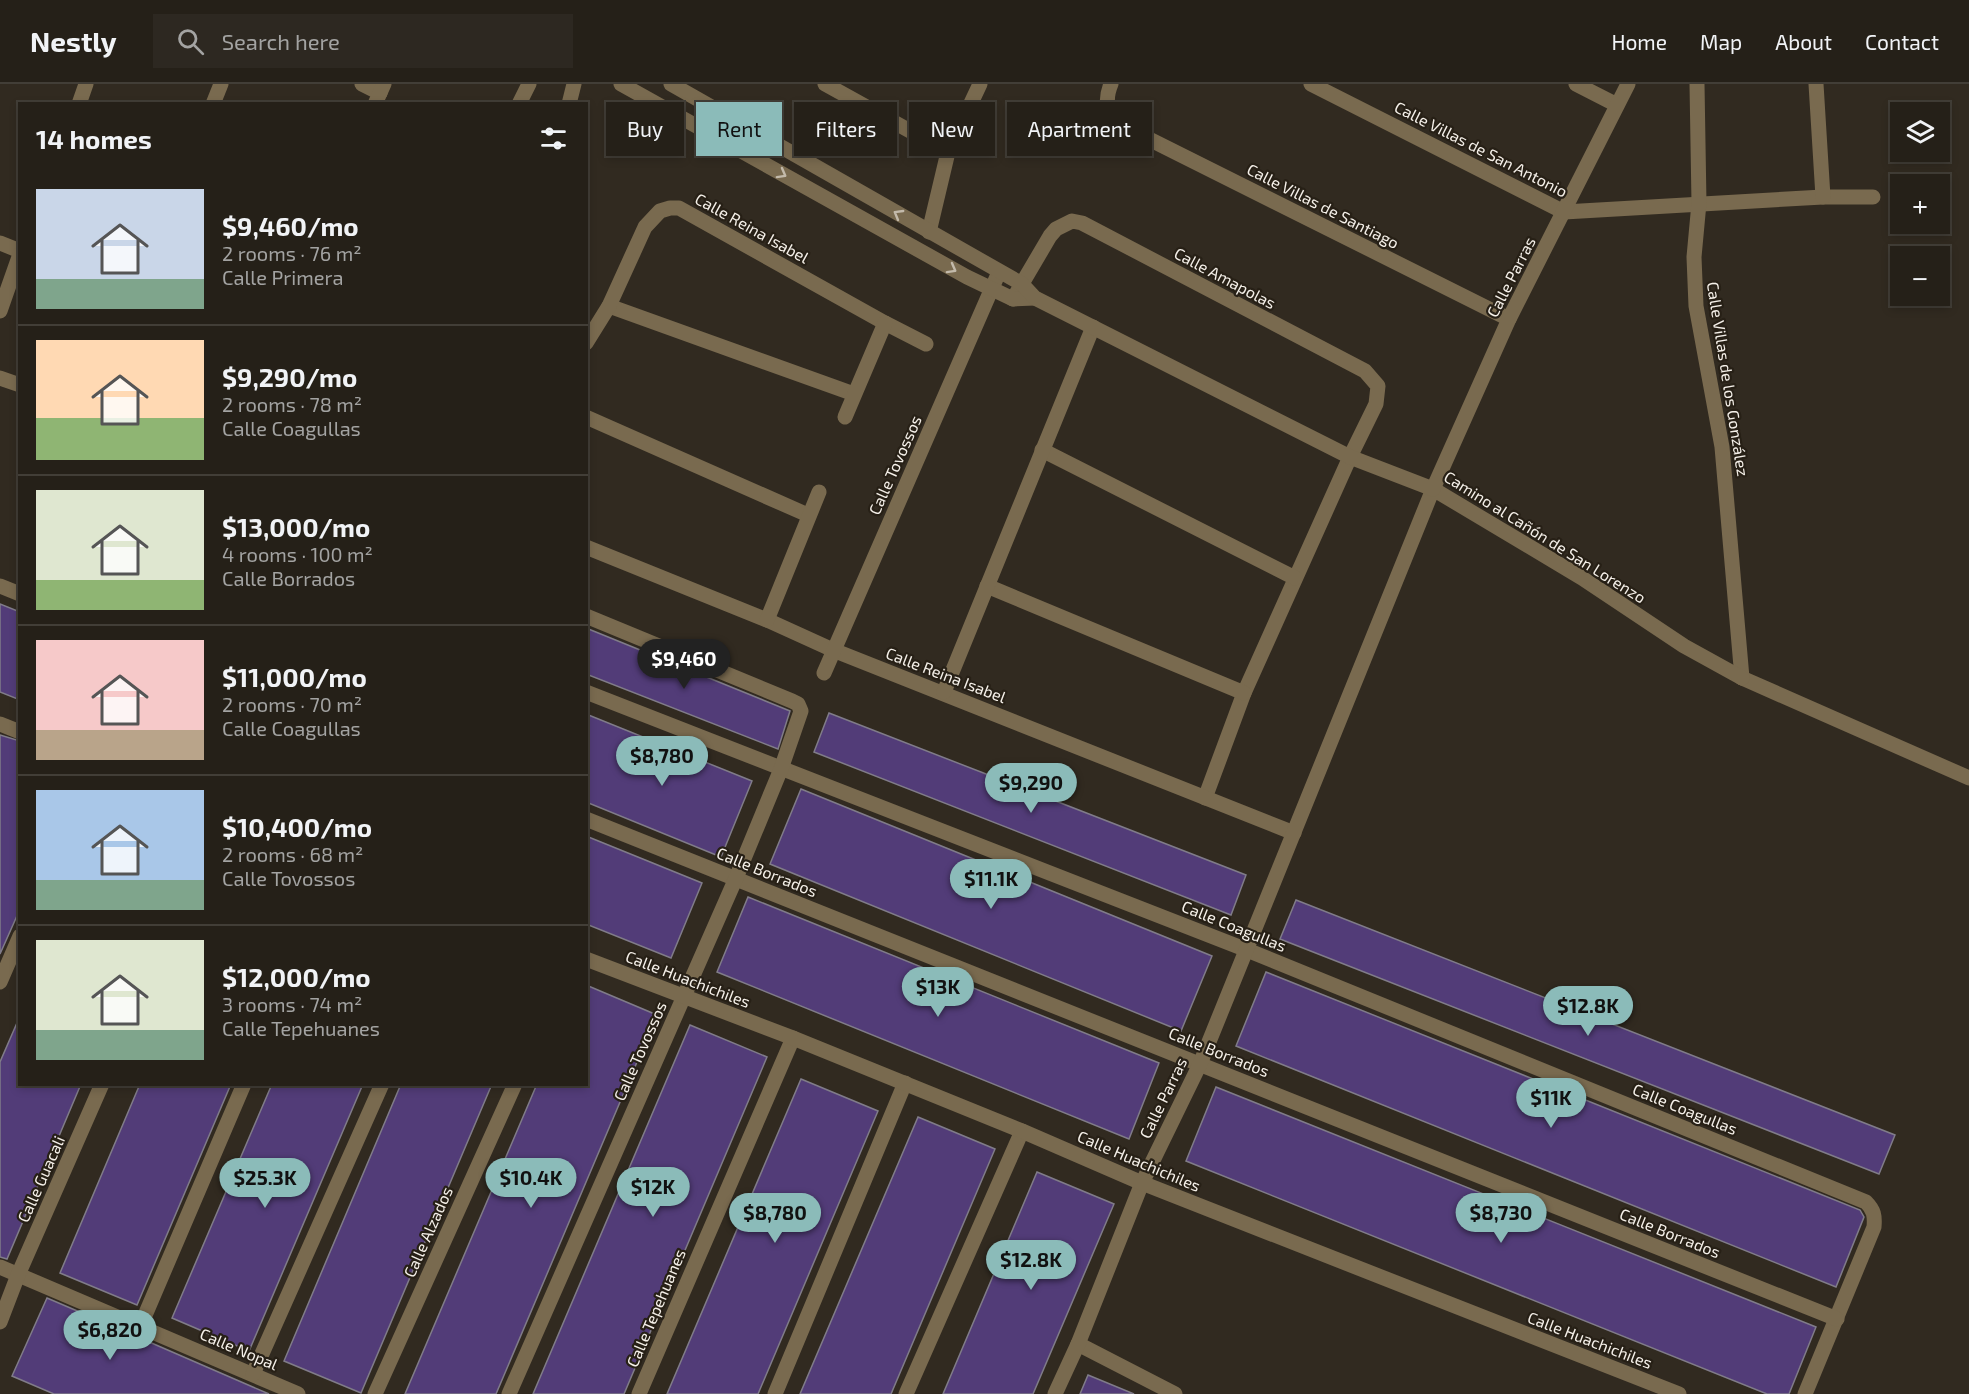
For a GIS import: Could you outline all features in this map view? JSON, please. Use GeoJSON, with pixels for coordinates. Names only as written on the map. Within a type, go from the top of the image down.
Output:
{"type":"FeatureCollection","features":[{"type":"Feature","properties":{"kind":"street"},"geometry":{"type":"LineString","coordinates":[[80,102],[86,84]]}},
{"type":"Feature","properties":{"kind":"street"},"geometry":{"type":"LineString","coordinates":[[214,102],[221,84]]}},
{"type":"Feature","properties":{"kind":"street"},"geometry":{"type":"LineString","coordinates":[[362,84],[380,94]]}},
{"type":"Feature","properties":{"kind":"street"},"geometry":{"type":"LineString","coordinates":[[520,102],[529,84]]}},
{"type":"Feature","properties":{"kind":"street"},"geometry":{"type":"LineString","coordinates":[[570,102],[574,84]]}},
{"type":"Feature","properties":{"kind":"street","name":"Camino al Cañón de San Lorenzo"},"geometry":{"type":"LineString","coordinates":[[621,84],[967,277],[1013,299],[1035,298]]}},
{"type":"Feature","properties":{"kind":"street","name":"Camino al Cañón de San Lorenzo"},"geometry":{"type":"LineString","coordinates":[[671,84],[1022,284],[1035,298],[1350,457],[1433,489],[1582,578],[1684,646],[1742,678],[1969,778]]}},
{"type":"Feature","properties":{"kind":"street"},"geometry":{"type":"LineString","coordinates":[[825,84],[909,130]]}},
{"type":"Feature","properties":{"kind":"street"},"geometry":{"type":"LineString","coordinates":[[972,102],[980,84]]}},
{"type":"Feature","properties":{"kind":"street","name":"Calle Villas de Santiago"},"geometry":{"type":"LineString","coordinates":[[1111,84],[1107,98],[1108,109],[1121,125],[1509,319]]}},
{"type":"Feature","properties":{"kind":"street","name":"Calle Villas de San Antonio"},"geometry":{"type":"LineString","coordinates":[[1311,84],[1564,212],[1699,203],[1873,197]]}},
{"type":"Feature","properties":{"kind":"street"},"geometry":{"type":"LineString","coordinates":[[1576,84],[1617,105]]}},
{"type":"Feature","properties":{"kind":"street","name":"Calle Parras"},"geometry":{"type":"LineString","coordinates":[[1055,1394],[1078,1344],[1142,1183],[1200,1064],[1433,489],[1509,319],[1628,84]]}},
{"type":"Feature","properties":{"kind":"street","name":"Calle Villas de los González"},"geometry":{"type":"LineString","coordinates":[[1697,84],[1699,203],[1694,257],[1696,306],[1722,447],[1742,678]]}},
{"type":"Feature","properties":{"kind":"street"},"geometry":{"type":"LineString","coordinates":[[1816,84],[1823,197]]}},
{"type":"Feature","properties":{"kind":"street"},"geometry":{"type":"LineString","coordinates":[[929,232],[947,156]]}},
{"type":"Feature","properties":{"kind":"street","name":"Calle Reina Isabel"},"geometry":{"type":"LineString","coordinates":[[588,340],[609,306],[645,227],[660,211],[680,208],[926,344]]}},
{"type":"Feature","properties":{"kind":"street","name":"Calle Amapolas"},"geometry":{"type":"LineString","coordinates":[[1013,299],[1056,229],[1072,221],[1082,223],[1365,372],[1378,386],[1376,404],[1350,457]]}},
{"type":"Feature","properties":{"kind":"street"},"geometry":{"type":"LineString","coordinates":[[0,243],[18,251]]}},
{"type":"Feature","properties":{"kind":"street"},"geometry":{"type":"LineString","coordinates":[[0,311],[18,258]]}},
{"type":"Feature","properties":{"kind":"street","name":"Calle Tovossos"},"geometry":{"type":"LineString","coordinates":[[824,673],[999,272]]}},
{"type":"Feature","properties":{"kind":"street"},"geometry":{"type":"LineString","coordinates":[[609,306],[854,394]]}},
{"type":"Feature","properties":{"kind":"street"},"geometry":{"type":"LineString","coordinates":[[845,417],[885,323]]}},
{"type":"Feature","properties":{"kind":"street"},"geometry":{"type":"LineString","coordinates":[[944,692],[1093,327]]}},
{"type":"Feature","properties":{"kind":"street"},"geometry":{"type":"LineString","coordinates":[[0,378],[18,384]]}},
{"type":"Feature","properties":{"kind":"street"},"geometry":{"type":"LineString","coordinates":[[588,418],[808,515]]}},
{"type":"Feature","properties":{"kind":"street"},"geometry":{"type":"LineString","coordinates":[[1042,450],[1295,578]]}},
{"type":"Feature","properties":{"kind":"street"},"geometry":{"type":"LineString","coordinates":[[1205,798],[1244,693],[1350,457]]}},
{"type":"Feature","properties":{"kind":"street"},"geometry":{"type":"LineString","coordinates":[[767,620],[819,492]]}},
{"type":"Feature","properties":{"kind":"street","name":"Calle Reina Isabel"},"geometry":{"type":"LineString","coordinates":[[588,548],[767,620],[833,650],[944,692],[1294,833]]}},
{"type":"Feature","properties":{"kind":"street"},"geometry":{"type":"LineString","coordinates":[[0,586],[18,593]]}},
{"type":"Feature","properties":{"kind":"street"},"geometry":{"type":"LineString","coordinates":[[987,586],[1244,693]]}},
{"type":"Feature","properties":{"kind":"street","name":"Calle Tovossos"},"geometry":{"type":"LineString","coordinates":[[509,1394],[735,878],[799,720],[800,707],[792,701],[588,617]]}},
{"type":"Feature","properties":{"kind":"street","name":"Calle Coagullas"},"geometry":{"type":"LineString","coordinates":[[588,693],[1247,950],[1866,1202],[1872,1208],[1875,1217],[1874,1227],[1837,1319]]}},
{"type":"Feature","properties":{"kind":"street"},"geometry":{"type":"LineString","coordinates":[[0,724],[18,731]]}},
{"type":"Feature","properties":{"kind":"street","name":"Calle Borrados"},"geometry":{"type":"LineString","coordinates":[[588,820],[1837,1319]]}},
{"type":"Feature","properties":{"kind":"street"},"geometry":{"type":"LineString","coordinates":[[0,982],[18,941]]}},
{"type":"Feature","properties":{"kind":"street","name":"Calle Huachichiles"},"geometry":{"type":"LineString","coordinates":[[588,960],[793,1038],[1022,1131],[1142,1183],[1678,1394]]}},
{"type":"Feature","properties":{"kind":"street","name":"Calle Tepehuanes"},"geometry":{"type":"LineString","coordinates":[[639,1394],[793,1038]]}},
{"type":"Feature","properties":{"kind":"street"},"geometry":{"type":"LineString","coordinates":[[775,1394],[905,1083]]}},
{"type":"Feature","properties":{"kind":"street","name":"Calle Guacali"},"geometry":{"type":"LineString","coordinates":[[0,1322],[18,1275],[101,1086]]}},
{"type":"Feature","properties":{"kind":"street"},"geometry":{"type":"LineString","coordinates":[[140,1327],[243,1086]]}},
{"type":"Feature","properties":{"kind":"street"},"geometry":{"type":"LineString","coordinates":[[254,1374],[381,1086]]}},
{"type":"Feature","properties":{"kind":"street","name":"Calle Alzados"},"geometry":{"type":"LineString","coordinates":[[375,1394],[513,1086]]}},
{"type":"Feature","properties":{"kind":"street"},"geometry":{"type":"LineString","coordinates":[[906,1394],[1022,1131]]}},
{"type":"Feature","properties":{"kind":"street","name":"Calle Nopal"},"geometry":{"type":"LineString","coordinates":[[0,1267],[298,1394]]}},
{"type":"Feature","properties":{"kind":"street"},"geometry":{"type":"LineString","coordinates":[[1805,1394],[1837,1319]]}},
{"type":"Feature","properties":{"kind":"street"},"geometry":{"type":"LineString","coordinates":[[1078,1344],[1175,1394]]}},
{"type":"Feature","properties":{"kind":"building"},"geometry":{"type":"Polygon","coordinates":[[[0,604],[18,611],[18,699],[0,692],[0,604]]]}},
{"type":"Feature","properties":{"kind":"building"},"geometry":{"type":"Polygon","coordinates":[[[588,629],[790,711],[778,749],[588,675],[588,629]]]}},
{"type":"Feature","properties":{"kind":"building"},"geometry":{"type":"Polygon","coordinates":[[[829,713],[1246,875],[1231,915],[814,752],[829,713]]]}},
{"type":"Feature","properties":{"kind":"building"},"geometry":{"type":"Polygon","coordinates":[[[588,715],[752,781],[721,857],[588,803],[588,715]]]}},
{"type":"Feature","properties":{"kind":"building"},"geometry":{"type":"Polygon","coordinates":[[[0,735],[18,740],[18,914],[0,954],[0,735]]]}},
{"type":"Feature","properties":{"kind":"building"},"geometry":{"type":"Polygon","coordinates":[[[801,789],[1212,956],[1181,1031],[770,864],[801,789]]]}},
{"type":"Feature","properties":{"kind":"building"},"geometry":{"type":"Polygon","coordinates":[[[588,837],[702,883],[671,958],[588,925],[588,837]]]}},
{"type":"Feature","properties":{"kind":"building"},"geometry":{"type":"Polygon","coordinates":[[[748,897],[1159,1063],[1129,1139],[717,972],[748,897]]]}},
{"type":"Feature","properties":{"kind":"building"},"geometry":{"type":"Polygon","coordinates":[[[1296,900],[1895,1135],[1879,1174],[1280,939],[1296,900]]]}},
{"type":"Feature","properties":{"kind":"building"},"geometry":{"type":"Polygon","coordinates":[[[1266,972],[1860,1210],[1864,1217],[1836,1287],[1236,1046],[1266,972]]]}},
{"type":"Feature","properties":{"kind":"building"},"geometry":{"type":"Polygon","coordinates":[[[588,986],[657,1015],[496,1394],[405,1394],[536,1086],[588,1086],[588,986]]]}},
{"type":"Feature","properties":{"kind":"building"},"geometry":{"type":"Polygon","coordinates":[[[18,1021],[18,1086],[80,1086],[7,1259],[0,1257],[0,1062],[18,1021]]]}},
{"type":"Feature","properties":{"kind":"building"},"geometry":{"type":"Polygon","coordinates":[[[690,1025],[767,1057],[624,1394],[533,1394],[690,1025]]]}},
{"type":"Feature","properties":{"kind":"building"},"geometry":{"type":"Polygon","coordinates":[[[801,1079],[878,1111],[758,1394],[667,1394],[801,1079]]]}},
{"type":"Feature","properties":{"kind":"building"},"geometry":{"type":"Polygon","coordinates":[[[139,1086],[230,1086],[137,1305],[60,1273],[139,1086]]]}},
{"type":"Feature","properties":{"kind":"building"},"geometry":{"type":"Polygon","coordinates":[[[271,1086],[362,1086],[249,1351],[172,1318],[271,1086]]]}},
{"type":"Feature","properties":{"kind":"building"},"geometry":{"type":"Polygon","coordinates":[[[400,1086],[491,1086],[361,1393],[284,1361],[400,1086]]]}},
{"type":"Feature","properties":{"kind":"building"},"geometry":{"type":"Polygon","coordinates":[[[1216,1087],[1816,1327],[1789,1394],[1767,1394],[1186,1161],[1216,1087]]]}},
{"type":"Feature","properties":{"kind":"building"},"geometry":{"type":"Polygon","coordinates":[[[918,1117],[995,1149],[891,1394],[800,1394],[918,1117]]]}},
{"type":"Feature","properties":{"kind":"building"},"geometry":{"type":"Polygon","coordinates":[[[1037,1172],[1114,1204],[1033,1394],[943,1394],[1037,1172]]]}},
{"type":"Feature","properties":{"kind":"building"},"geometry":{"type":"Polygon","coordinates":[[[47,1298],[269,1394],[54,1394],[12,1376],[47,1298]]]}},
{"type":"Feature","properties":{"kind":"building"},"geometry":{"type":"Polygon","coordinates":[[[1088,1375],[1134,1394],[1080,1394],[1088,1375]]]}}]}
